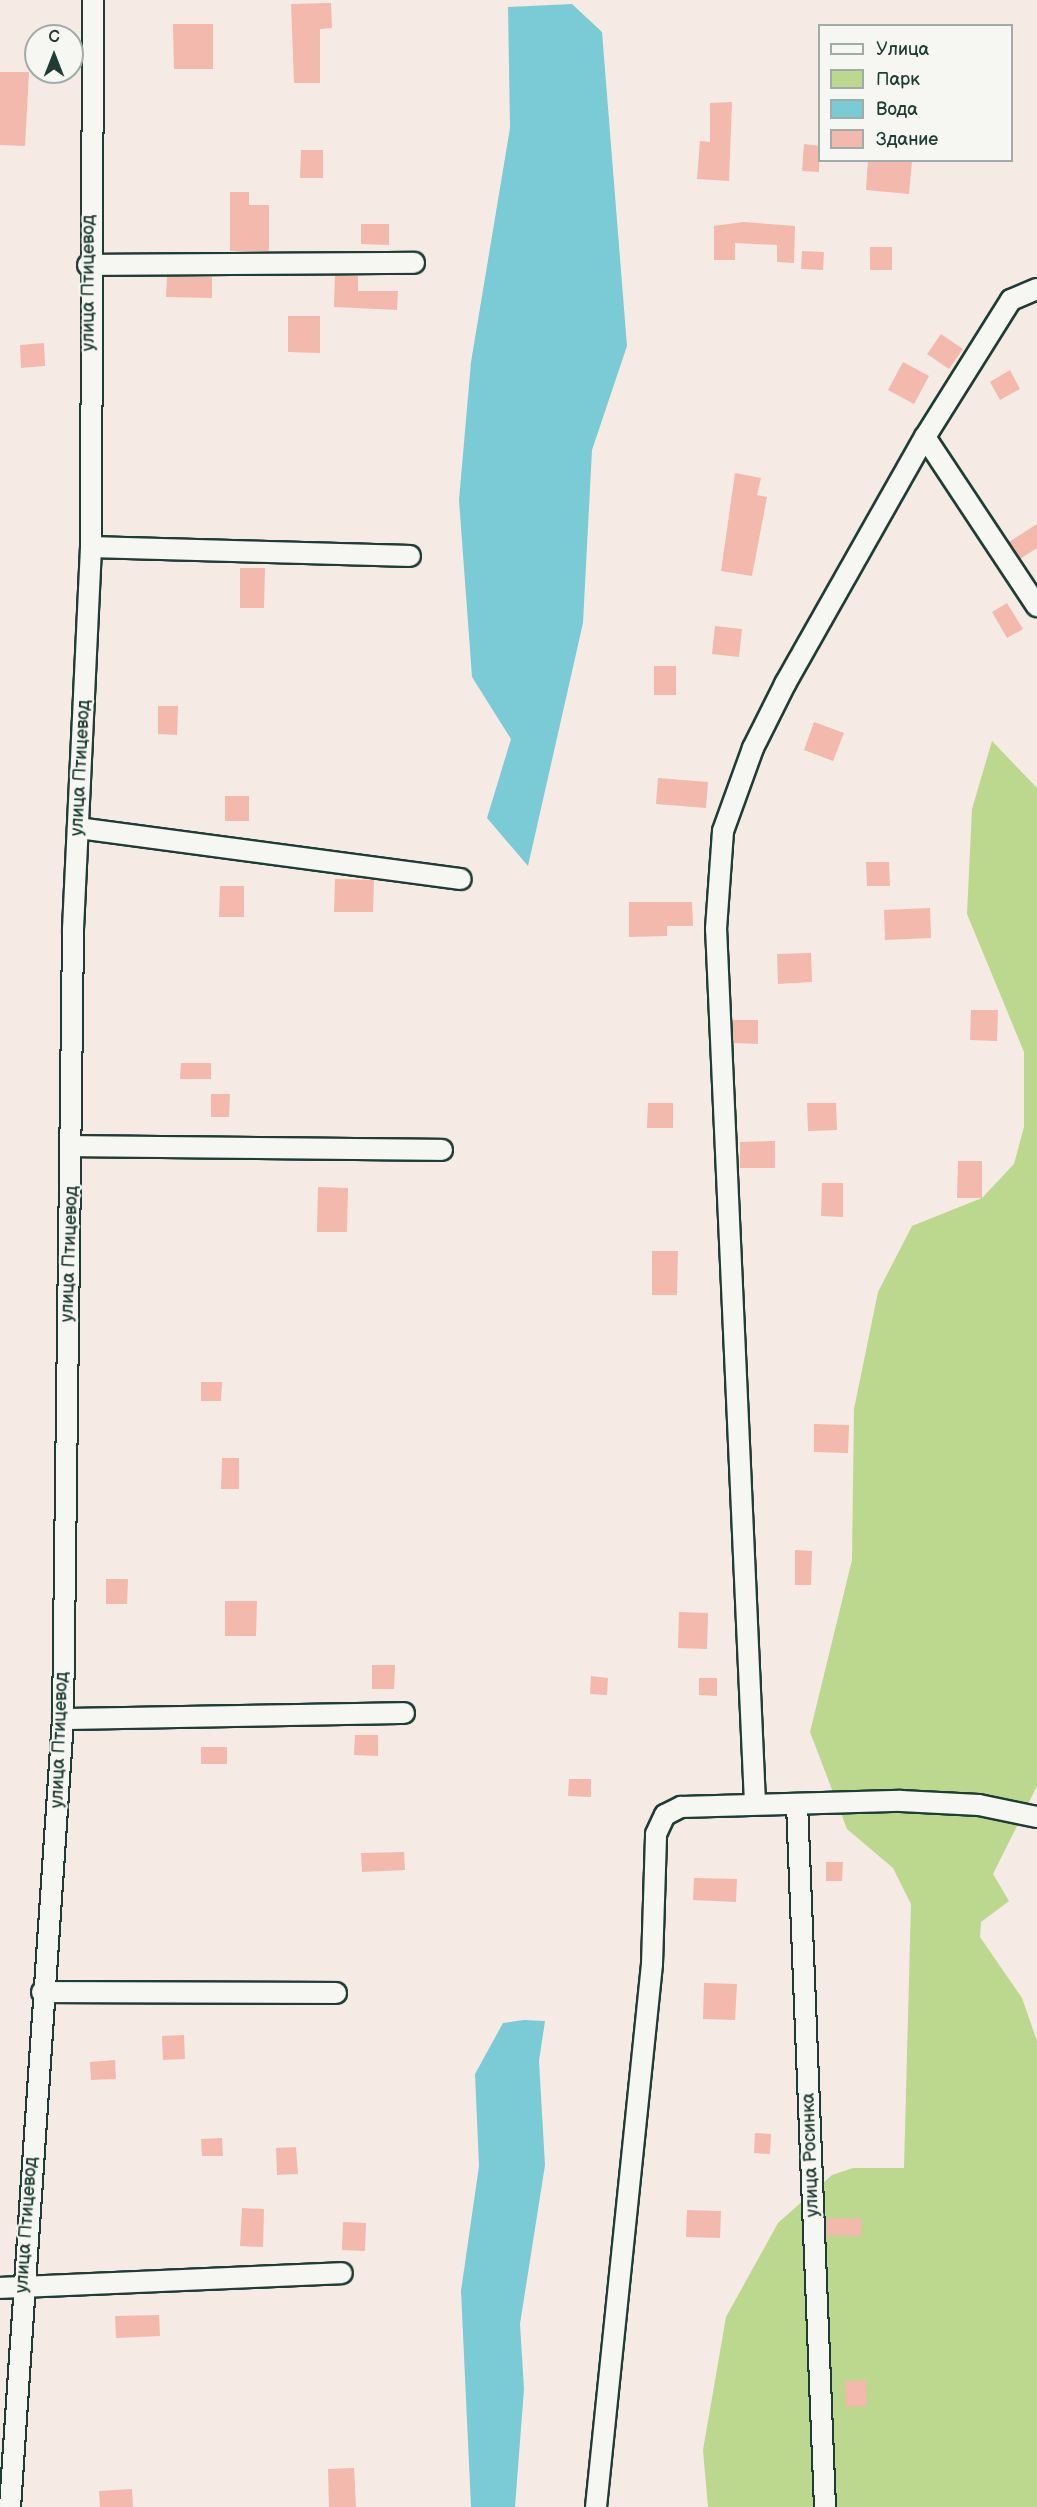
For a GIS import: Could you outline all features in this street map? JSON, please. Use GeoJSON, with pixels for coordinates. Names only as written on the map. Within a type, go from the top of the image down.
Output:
{"type":"FeatureCollection","features":[{"type":"Feature","properties":{"kind":"street","name":"улица Птицевод"},"geometry":{"type":"LineString","coordinates":[[10,2507],[22,2289],[63,1719],[78,828],[91,547],[88,265],[93,0]]}},
{"type":"Feature","properties":{"kind":"street"},"geometry":{"type":"LineString","coordinates":[[88,265],[414,263]]}},
{"type":"Feature","properties":{"kind":"street"},"geometry":{"type":"LineString","coordinates":[[755,1803],[716,929],[723,831],[753,748],[785,684],[925,437],[1011,300],[1037,289]]}},
{"type":"Feature","properties":{"kind":"street"},"geometry":{"type":"LineString","coordinates":[[925,437],[1037,606]]}},
{"type":"Feature","properties":{"kind":"street"},"geometry":{"type":"LineString","coordinates":[[91,547],[410,556]]}},
{"type":"Feature","properties":{"kind":"street"},"geometry":{"type":"LineString","coordinates":[[78,828],[461,879]]}},
{"type":"Feature","properties":{"kind":"street"},"geometry":{"type":"LineString","coordinates":[[73,1146],[442,1150]]}},
{"type":"Feature","properties":{"kind":"street"},"geometry":{"type":"LineString","coordinates":[[63,1719],[405,1713]]}},
{"type":"Feature","properties":{"kind":"street"},"geometry":{"type":"LineString","coordinates":[[596,2507],[652,1965],[656,1834],[664,1815],[681,1807],[755,1803],[980,1805],[1037,1817]]}},
{"type":"Feature","properties":{"kind":"street","name":"улица Росинка"},"geometry":{"type":"LineString","coordinates":[[797,1804],[825,2507]]}},
{"type":"Feature","properties":{"kind":"street"},"geometry":{"type":"LineString","coordinates":[[42,1992],[336,1993]]}},
{"type":"Feature","properties":{"kind":"street"},"geometry":{"type":"LineString","coordinates":[[0,2288],[22,2289],[342,2273]]}},
{"type":"Feature","properties":{"kind":"green space"},"geometry":{"type":"Polygon","coordinates":[[[992,741],[1037,788],[1037,1786],[993,1874],[1009,1901],[981,1922],[980,1937],[1022,1998],[1037,2041],[1037,2507],[708,2507],[703,2450],[726,2317],[778,2223],[832,2175],[853,2168],[904,2168],[911,1904],[893,1868],[847,1829],[810,1732],[852,1560],[854,1409],[878,1292],[912,1226],[982,1198],[1014,1164],[1024,1127],[1024,1052],[967,914],[972,809],[992,741]]]}},
{"type":"Feature","properties":{"kind":"water"},"geometry":{"type":"Polygon","coordinates":[[[572,4],[602,32],[627,346],[592,450],[583,623],[528,866],[487,818],[511,739],[472,677],[459,500],[471,362],[510,128],[508,7],[572,4]]]}},
{"type":"Feature","properties":{"kind":"water"},"geometry":{"type":"Polygon","coordinates":[[[524,2020],[545,2021],[539,2061],[545,2165],[520,2324],[524,2389],[515,2507],[471,2507],[461,2291],[479,2166],[475,2074],[503,2023],[524,2020]]]}},
{"type":"Feature","properties":{"kind":"building"},"geometry":{"type":"Polygon","coordinates":[[[331,3],[332,28],[320,29],[320,83],[294,83],[291,4],[331,3]]]}},
{"type":"Feature","properties":{"kind":"building"},"geometry":{"type":"Polygon","coordinates":[[[173,24],[213,24],[213,69],[174,69],[173,24]]]}},
{"type":"Feature","properties":{"kind":"building"},"geometry":{"type":"Polygon","coordinates":[[[0,72],[24,72],[24,84],[28,84],[25,146],[0,145],[0,72]]]}},
{"type":"Feature","properties":{"kind":"building"},"geometry":{"type":"Polygon","coordinates":[[[732,102],[729,181],[697,179],[700,141],[710,142],[710,103],[732,102]]]}},
{"type":"Feature","properties":{"kind":"building"},"geometry":{"type":"Polygon","coordinates":[[[804,144],[818,146],[819,172],[802,171],[804,144]]]}},
{"type":"Feature","properties":{"kind":"building"},"geometry":{"type":"Polygon","coordinates":[[[301,150],[323,150],[323,178],[300,178],[301,150]]]}},
{"type":"Feature","properties":{"kind":"building"},"geometry":{"type":"Polygon","coordinates":[[[868,162],[912,162],[909,194],[866,190],[868,162]]]}},
{"type":"Feature","properties":{"kind":"building"},"geometry":{"type":"Polygon","coordinates":[[[230,192],[249,192],[249,205],[269,205],[269,251],[230,251],[230,192]]]}},
{"type":"Feature","properties":{"kind":"building"},"geometry":{"type":"Polygon","coordinates":[[[743,222],[795,226],[794,263],[777,262],[777,245],[735,243],[735,260],[714,260],[714,226],[743,222]]]}},
{"type":"Feature","properties":{"kind":"building"},"geometry":{"type":"Polygon","coordinates":[[[361,224],[389,224],[389,245],[361,244],[361,224]]]}},
{"type":"Feature","properties":{"kind":"building"},"geometry":{"type":"Polygon","coordinates":[[[870,247],[892,247],[892,270],[870,270],[870,247]]]}},
{"type":"Feature","properties":{"kind":"building"},"geometry":{"type":"Polygon","coordinates":[[[802,251],[824,252],[823,270],[801,269],[802,251]]]}},
{"type":"Feature","properties":{"kind":"building"},"geometry":{"type":"Polygon","coordinates":[[[335,275],[358,276],[358,291],[398,291],[397,310],[334,307],[335,275]]]}},
{"type":"Feature","properties":{"kind":"building"},"geometry":{"type":"Polygon","coordinates":[[[167,277],[212,277],[212,298],[166,297],[167,277]]]}},
{"type":"Feature","properties":{"kind":"building"},"geometry":{"type":"Polygon","coordinates":[[[288,316],[320,316],[320,353],[288,352],[288,316]]]}},
{"type":"Feature","properties":{"kind":"building"},"geometry":{"type":"Polygon","coordinates":[[[941,334],[963,349],[949,369],[927,354],[941,334]]]}},
{"type":"Feature","properties":{"kind":"building"},"geometry":{"type":"Polygon","coordinates":[[[44,343],[45,366],[21,368],[20,345],[44,343]]]}},
{"type":"Feature","properties":{"kind":"building"},"geometry":{"type":"Polygon","coordinates":[[[903,362],[929,376],[914,404],[888,390],[903,362]]]}},
{"type":"Feature","properties":{"kind":"building"},"geometry":{"type":"Polygon","coordinates":[[[1010,370],[1020,389],[1000,400],[990,382],[1010,370]]]}},
{"type":"Feature","properties":{"kind":"building"},"geometry":{"type":"Polygon","coordinates":[[[735,473],[761,478],[757,495],[767,497],[752,576],[721,571],[735,473]]]}},
{"type":"Feature","properties":{"kind":"building"},"geometry":{"type":"Polygon","coordinates":[[[1037,524],[1037,548],[1020,559],[1009,542],[1037,524]]]}},
{"type":"Feature","properties":{"kind":"building"},"geometry":{"type":"Polygon","coordinates":[[[240,568],[265,568],[264,608],[240,608],[240,568]]]}},
{"type":"Feature","properties":{"kind":"building"},"geometry":{"type":"Polygon","coordinates":[[[1007,603],[1023,629],[1007,638],[992,612],[1007,603]]]}},
{"type":"Feature","properties":{"kind":"building"},"geometry":{"type":"Polygon","coordinates":[[[715,626],[742,629],[739,657],[712,654],[715,626]]]}},
{"type":"Feature","properties":{"kind":"building"},"geometry":{"type":"Polygon","coordinates":[[[654,666],[676,666],[676,695],[654,695],[654,666]]]}},
{"type":"Feature","properties":{"kind":"building"},"geometry":{"type":"Polygon","coordinates":[[[158,706],[178,706],[177,735],[158,734],[158,706]]]}},
{"type":"Feature","properties":{"kind":"building"},"geometry":{"type":"Polygon","coordinates":[[[814,722],[844,733],[833,761],[804,750],[814,722]]]}},
{"type":"Feature","properties":{"kind":"building"},"geometry":{"type":"Polygon","coordinates":[[[658,778],[708,782],[706,808],[656,804],[658,778]]]}},
{"type":"Feature","properties":{"kind":"building"},"geometry":{"type":"Polygon","coordinates":[[[225,796],[249,796],[249,821],[225,821],[225,796]]]}},
{"type":"Feature","properties":{"kind":"building"},"geometry":{"type":"Polygon","coordinates":[[[866,862],[889,862],[890,886],[867,886],[866,862]]]}},
{"type":"Feature","properties":{"kind":"building"},"geometry":{"type":"Polygon","coordinates":[[[335,879],[374,880],[373,912],[334,912],[335,879]]]}},
{"type":"Feature","properties":{"kind":"building"},"geometry":{"type":"Polygon","coordinates":[[[220,886],[244,886],[244,917],[219,917],[220,886]]]}},
{"type":"Feature","properties":{"kind":"building"},"geometry":{"type":"Polygon","coordinates":[[[629,902],[692,902],[693,926],[667,926],[667,936],[629,937],[629,902]]]}},
{"type":"Feature","properties":{"kind":"building"},"geometry":{"type":"Polygon","coordinates":[[[930,908],[931,938],[885,940],[884,910],[930,908]]]}},
{"type":"Feature","properties":{"kind":"building"},"geometry":{"type":"Polygon","coordinates":[[[811,953],[812,982],[778,984],[777,954],[811,953]]]}},
{"type":"Feature","properties":{"kind":"building"},"geometry":{"type":"Polygon","coordinates":[[[971,1010],[998,1010],[997,1041],[970,1040],[971,1010]]]}},
{"type":"Feature","properties":{"kind":"building"},"geometry":{"type":"Polygon","coordinates":[[[732,1020],[758,1020],[758,1044],[733,1043],[732,1020]]]}},
{"type":"Feature","properties":{"kind":"building"},"geometry":{"type":"Polygon","coordinates":[[[181,1063],[211,1063],[211,1079],[180,1079],[181,1063]]]}},
{"type":"Feature","properties":{"kind":"building"},"geometry":{"type":"Polygon","coordinates":[[[211,1094],[230,1094],[229,1117],[211,1117],[211,1094]]]}},
{"type":"Feature","properties":{"kind":"building"},"geometry":{"type":"Polygon","coordinates":[[[648,1103],[673,1103],[673,1128],[647,1128],[648,1103]]]}},
{"type":"Feature","properties":{"kind":"building"},"geometry":{"type":"Polygon","coordinates":[[[807,1103],[836,1103],[837,1130],[808,1131],[807,1103]]]}},
{"type":"Feature","properties":{"kind":"building"},"geometry":{"type":"Polygon","coordinates":[[[775,1141],[775,1168],[740,1168],[740,1142],[775,1141]]]}},
{"type":"Feature","properties":{"kind":"building"},"geometry":{"type":"Polygon","coordinates":[[[958,1161],[982,1161],[982,1198],[957,1198],[958,1161]]]}},
{"type":"Feature","properties":{"kind":"building"},"geometry":{"type":"Polygon","coordinates":[[[822,1183],[843,1183],[843,1217],[821,1216],[822,1183]]]}},
{"type":"Feature","properties":{"kind":"building"},"geometry":{"type":"Polygon","coordinates":[[[318,1187],[348,1188],[347,1232],[317,1232],[318,1187]]]}},
{"type":"Feature","properties":{"kind":"building"},"geometry":{"type":"Polygon","coordinates":[[[652,1251],[678,1251],[677,1295],[652,1295],[652,1251]]]}},
{"type":"Feature","properties":{"kind":"building"},"geometry":{"type":"Polygon","coordinates":[[[201,1382],[222,1382],[221,1401],[201,1401],[201,1382]]]}},
{"type":"Feature","properties":{"kind":"building"},"geometry":{"type":"Polygon","coordinates":[[[814,1424],[849,1425],[848,1453],[814,1452],[814,1424]]]}},
{"type":"Feature","properties":{"kind":"building"},"geometry":{"type":"Polygon","coordinates":[[[222,1458],[239,1458],[239,1489],[221,1489],[222,1458]]]}},
{"type":"Feature","properties":{"kind":"building"},"geometry":{"type":"Polygon","coordinates":[[[795,1550],[812,1551],[811,1585],[795,1585],[795,1550]]]}},
{"type":"Feature","properties":{"kind":"building"},"geometry":{"type":"Polygon","coordinates":[[[106,1579],[128,1579],[127,1604],[106,1604],[106,1579]]]}},
{"type":"Feature","properties":{"kind":"building"},"geometry":{"type":"Polygon","coordinates":[[[225,1601],[257,1601],[256,1636],[225,1636],[225,1601]]]}},
{"type":"Feature","properties":{"kind":"building"},"geometry":{"type":"Polygon","coordinates":[[[679,1612],[708,1613],[707,1649],[678,1648],[679,1612]]]}},
{"type":"Feature","properties":{"kind":"building"},"geometry":{"type":"Polygon","coordinates":[[[372,1665],[395,1665],[394,1689],[372,1689],[372,1665]]]}},
{"type":"Feature","properties":{"kind":"building"},"geometry":{"type":"Polygon","coordinates":[[[591,1676],[608,1678],[607,1695],[590,1694],[591,1676]]]}},
{"type":"Feature","properties":{"kind":"building"},"geometry":{"type":"Polygon","coordinates":[[[699,1678],[717,1678],[717,1696],[699,1695],[699,1678]]]}},
{"type":"Feature","properties":{"kind":"building"},"geometry":{"type":"Polygon","coordinates":[[[355,1735],[378,1735],[378,1756],[354,1755],[355,1735]]]}},
{"type":"Feature","properties":{"kind":"building"},"geometry":{"type":"Polygon","coordinates":[[[201,1747],[227,1747],[227,1764],[201,1764],[201,1747]]]}},
{"type":"Feature","properties":{"kind":"building"},"geometry":{"type":"Polygon","coordinates":[[[569,1779],[591,1779],[591,1797],[568,1796],[569,1779]]]}},
{"type":"Feature","properties":{"kind":"building"},"geometry":{"type":"Polygon","coordinates":[[[404,1852],[405,1870],[362,1872],[361,1853],[404,1852]]]}},
{"type":"Feature","properties":{"kind":"building"},"geometry":{"type":"Polygon","coordinates":[[[826,1862],[843,1862],[842,1881],[826,1881],[826,1862]]]}},
{"type":"Feature","properties":{"kind":"building"},"geometry":{"type":"Polygon","coordinates":[[[694,1878],[737,1879],[736,1902],[693,1900],[694,1878]]]}},
{"type":"Feature","properties":{"kind":"building"},"geometry":{"type":"Polygon","coordinates":[[[704,1983],[737,1984],[735,2020],[703,2019],[704,1983]]]}},
{"type":"Feature","properties":{"kind":"building"},"geometry":{"type":"Polygon","coordinates":[[[184,2035],[185,2059],[163,2060],[162,2036],[184,2035]]]}},
{"type":"Feature","properties":{"kind":"building"},"geometry":{"type":"Polygon","coordinates":[[[115,2060],[116,2079],[91,2080],[90,2062],[115,2060]]]}},
{"type":"Feature","properties":{"kind":"building"},"geometry":{"type":"Polygon","coordinates":[[[755,2133],[771,2134],[770,2154],[754,2153],[755,2133]]]}},
{"type":"Feature","properties":{"kind":"building"},"geometry":{"type":"Polygon","coordinates":[[[222,2138],[223,2156],[202,2156],[201,2139],[222,2138]]]}},
{"type":"Feature","properties":{"kind":"building"},"geometry":{"type":"Polygon","coordinates":[[[296,2147],[298,2174],[277,2175],[276,2148],[296,2147]]]}},
{"type":"Feature","properties":{"kind":"building"},"geometry":{"type":"Polygon","coordinates":[[[242,2208],[264,2209],[263,2247],[240,2246],[242,2208]]]}},
{"type":"Feature","properties":{"kind":"building"},"geometry":{"type":"Polygon","coordinates":[[[687,2210],[721,2211],[720,2238],[686,2237],[687,2210]]]}},
{"type":"Feature","properties":{"kind":"building"},"geometry":{"type":"Polygon","coordinates":[[[827,2218],[862,2219],[861,2236],[826,2235],[827,2218]]]}},
{"type":"Feature","properties":{"kind":"building"},"geometry":{"type":"Polygon","coordinates":[[[343,2222],[366,2223],[365,2251],[342,2250],[343,2222]]]}},
{"type":"Feature","properties":{"kind":"building"},"geometry":{"type":"Polygon","coordinates":[[[159,2315],[160,2336],[116,2338],[115,2316],[159,2315]]]}},
{"type":"Feature","properties":{"kind":"building"},"geometry":{"type":"Polygon","coordinates":[[[866,2380],[867,2406],[846,2407],[845,2381],[866,2380]]]}},
{"type":"Feature","properties":{"kind":"building"},"geometry":{"type":"Polygon","coordinates":[[[354,2468],[356,2507],[329,2507],[328,2469],[354,2468]]]}},
{"type":"Feature","properties":{"kind":"building"},"geometry":{"type":"Polygon","coordinates":[[[132,2489],[133,2507],[100,2507],[99,2491],[132,2489]]]}}]}
